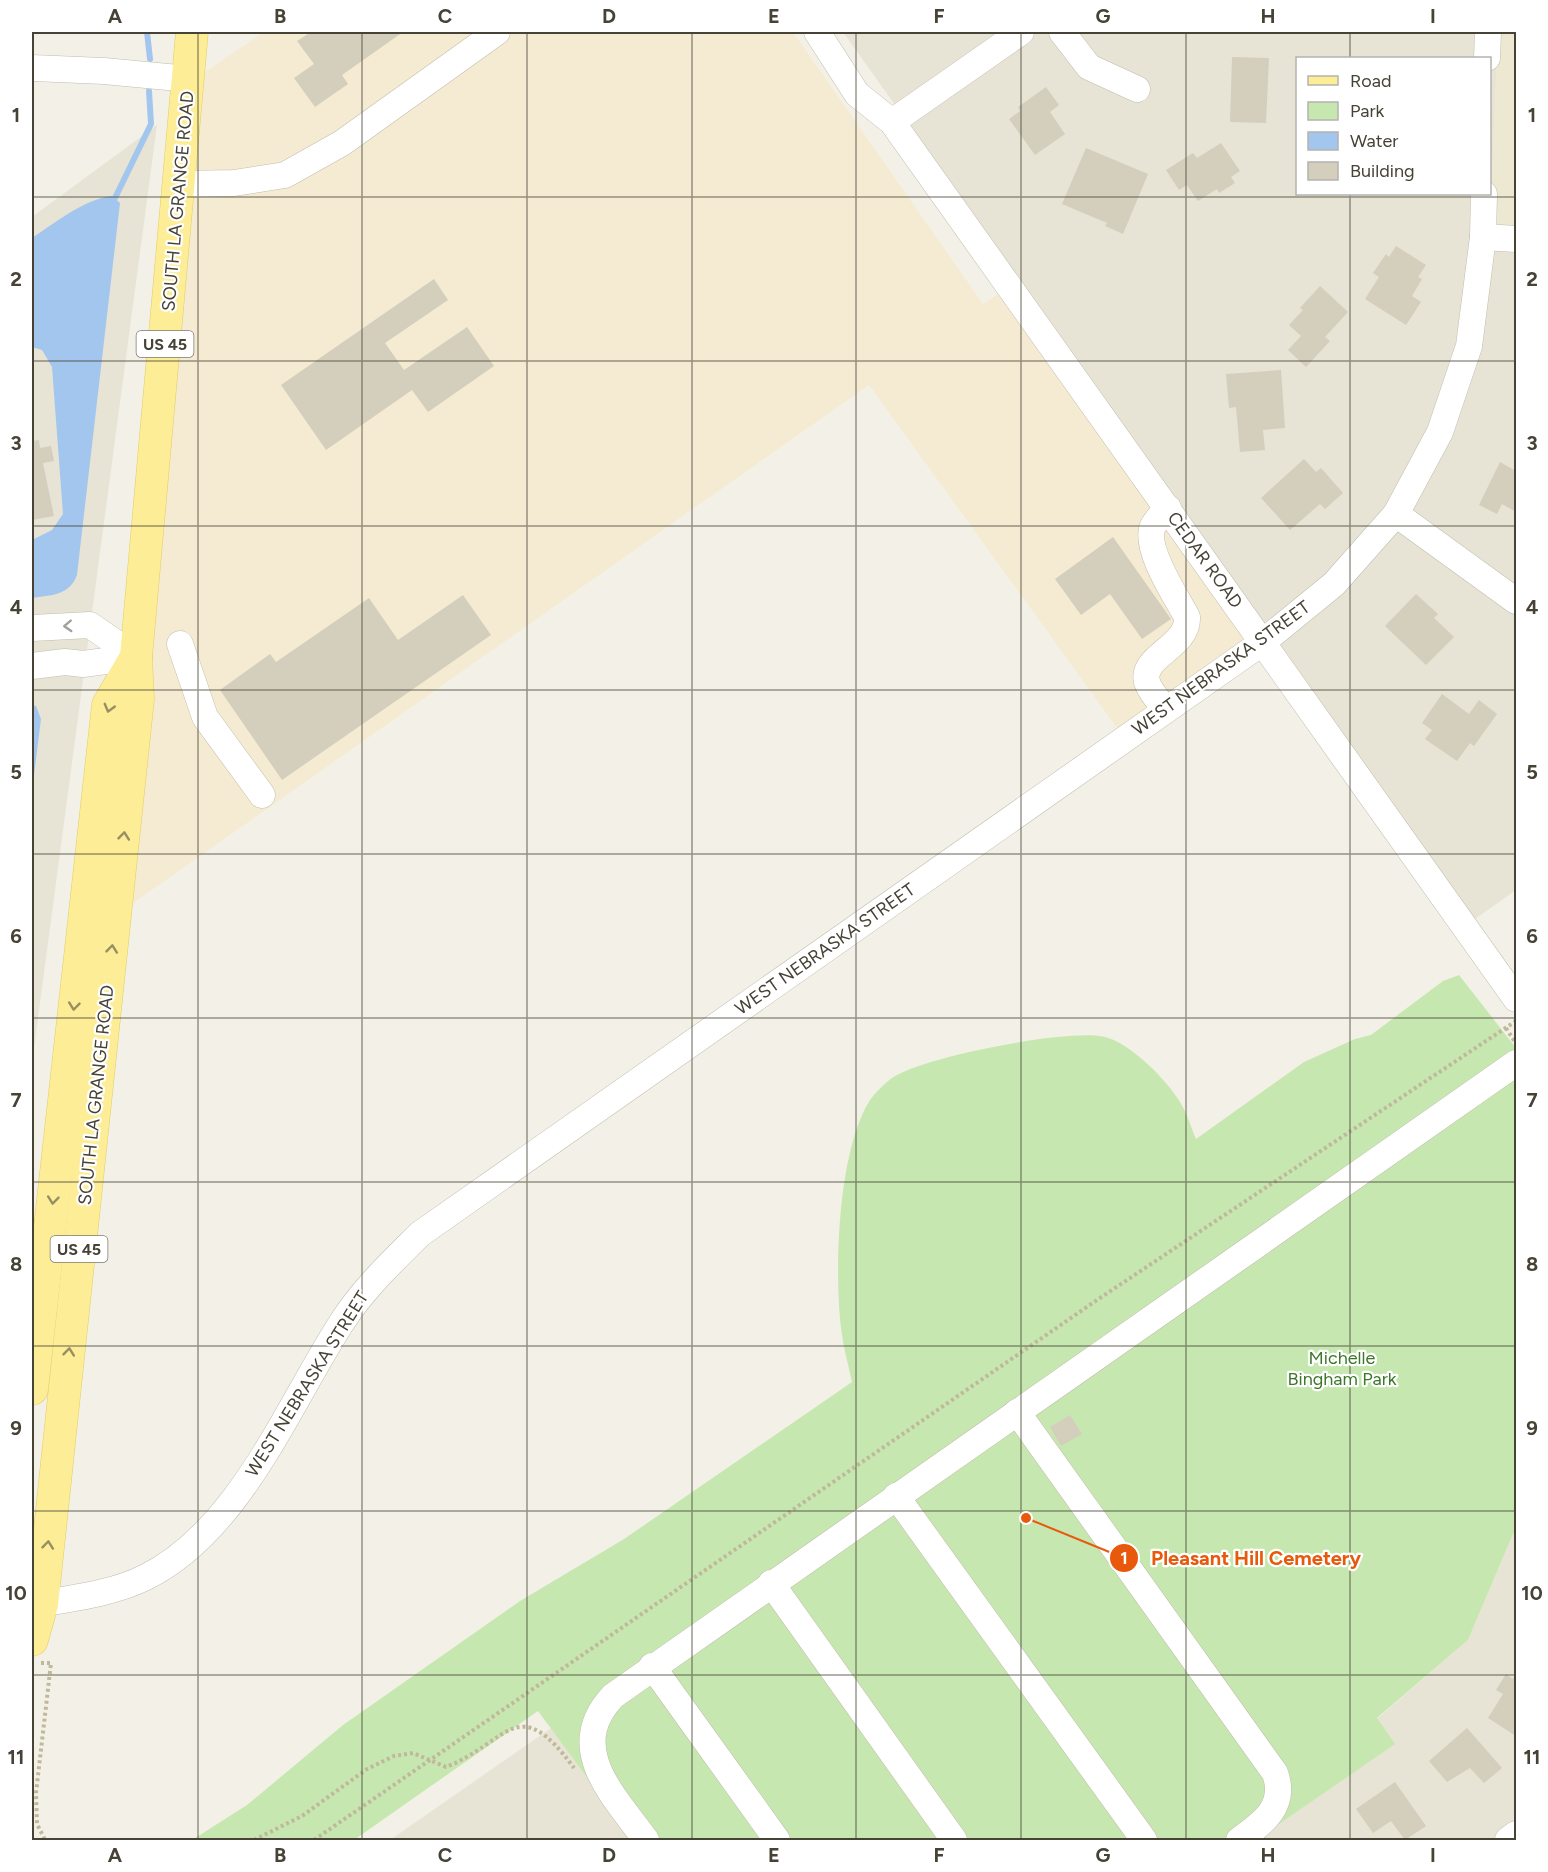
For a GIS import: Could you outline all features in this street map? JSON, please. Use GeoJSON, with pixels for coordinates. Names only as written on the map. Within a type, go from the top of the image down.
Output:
{"type":"FeatureCollection","features":[{"type":"Feature","properties":{"kind":"main road","name":"SOUTH LA GRANGE ROAD"},"geometry":{"type":"LineString","coordinates":[[32,1640],[138,699],[136,657],[181,184],[192,32]]}},
{"type":"Feature","properties":{"kind":"main road","name":"SOUTH LA GRANGE ROAD"},"geometry":{"type":"LineString","coordinates":[[32,1389],[108,705],[136,657]]}},
{"type":"Feature","properties":{"kind":"street"},"geometry":{"type":"LineString","coordinates":[[181,184],[234,183],[285,175],[342,143],[497,32]]}},
{"type":"Feature","properties":{"kind":"street","name":"CEDAR ROAD"},"geometry":{"type":"LineString","coordinates":[[817,32],[857,94],[892,122],[1516,999]]}},
{"type":"Feature","properties":{"kind":"street"},"geometry":{"type":"LineString","coordinates":[[892,122],[1021,32]]}},
{"type":"Feature","properties":{"kind":"street"},"geometry":{"type":"LineString","coordinates":[[1062,32],[1089,67],[1137,89]]}},
{"type":"Feature","properties":{"kind":"street"},"geometry":{"type":"LineString","coordinates":[[1487,57],[1488,32]]}},
{"type":"Feature","properties":{"kind":"street"},"geometry":{"type":"LineString","coordinates":[[32,68],[104,70],[189,79]]}},
{"type":"Feature","properties":{"kind":"street","name":"WEST NEBRASKA STREET"},"geometry":{"type":"LineString","coordinates":[[37,1604],[83,1597],[146,1578],[194,1544],[234,1498],[266,1452],[342,1322],[374,1279],[420,1234],[1166,711],[1263,642],[1334,584],[1396,514],[1440,432],[1469,346],[1483,237],[1484,195]]}},
{"type":"Feature","properties":{"kind":"street"},"geometry":{"type":"LineString","coordinates":[[1483,237],[1516,239]]}},
{"type":"Feature","properties":{"kind":"street"},"geometry":{"type":"LineString","coordinates":[[1166,711],[1148,686],[1146,677],[1149,667],[1182,637],[1188,626],[1187,617],[1156,559],[1151,537],[1152,527],[1168,508]]}},
{"type":"Feature","properties":{"kind":"street"},"geometry":{"type":"LineString","coordinates":[[1396,514],[1516,602]]}},
{"type":"Feature","properties":{"kind":"street"},"geometry":{"type":"LineString","coordinates":[[32,628],[90,625],[136,657]]}},
{"type":"Feature","properties":{"kind":"street"},"geometry":{"type":"LineString","coordinates":[[180,644],[205,717],[262,795]]}},
{"type":"Feature","properties":{"kind":"street"},"geometry":{"type":"LineString","coordinates":[[32,666],[65,662],[83,664],[136,657]]}},
{"type":"Feature","properties":{"kind":"street"},"geometry":{"type":"LineString","coordinates":[[646,1840],[597,1768],[591,1736],[601,1709],[613,1696],[652,1666],[1516,1063]]}},
{"type":"Feature","properties":{"kind":"street"},"geometry":{"type":"LineString","coordinates":[[1017,1412],[1275,1773],[1280,1785],[1275,1806],[1259,1826],[1239,1840]]}},
{"type":"Feature","properties":{"kind":"street"},"geometry":{"type":"LineString","coordinates":[[896,1496],[1144,1840]]}},
{"type":"Feature","properties":{"kind":"street"},"geometry":{"type":"LineString","coordinates":[[771,1583],[954,1840]]}},
{"type":"Feature","properties":{"kind":"street"},"geometry":{"type":"LineString","coordinates":[[652,1666],[777,1840]]}},
{"type":"Feature","properties":{"kind":"street"},"geometry":{"type":"LineString","coordinates":[[1508,1840],[1516,1834]]}},
{"type":"Feature","properties":{"kind":"path"},"geometry":{"type":"LineString","coordinates":[[314,1840],[431,1762],[1097,1300],[1516,1020]]}},
{"type":"Feature","properties":{"kind":"path"},"geometry":{"type":"LineString","coordinates":[[1506,1028],[1516,1045]]}},
{"type":"Feature","properties":{"kind":"path"},"geometry":{"type":"LineString","coordinates":[[32,1663],[51,1664],[36,1793],[37,1824],[45,1840]]}},
{"type":"Feature","properties":{"kind":"path"},"geometry":{"type":"LineString","coordinates":[[254,1840],[302,1816],[367,1769],[394,1756],[413,1753],[446,1767],[470,1758],[483,1744],[508,1730],[531,1726],[550,1738],[579,1774]]}},
{"type":"Feature","properties":{"kind":"shaded area"},"geometry":{"type":"Polygon","coordinates":[[[264,32],[793,32],[983,304],[1006,289],[1256,641],[1122,735],[869,385],[122,911],[202,74],[264,32]]]}},
{"type":"Feature","properties":{"kind":"shaded area"},"geometry":{"type":"Polygon","coordinates":[[[843,32],[1498,32],[1490,226],[1516,228],[1516,890],[1475,919],[843,32]]]}},
{"type":"Feature","properties":{"kind":"shaded area"},"geometry":{"type":"Polygon","coordinates":[[[1498,32],[1516,32],[1516,228],[1490,226],[1498,32]]]}},
{"type":"Feature","properties":{"kind":"shaded area"},"geometry":{"type":"Polygon","coordinates":[[[157,125],[32,1063],[32,217],[157,125]]]}},
{"type":"Feature","properties":{"kind":"shaded area"},"geometry":{"type":"Polygon","coordinates":[[[1516,1527],[1516,1840],[1256,1840],[1394,1744],[1377,1719],[1468,1640],[1516,1527]]]}},
{"type":"Feature","properties":{"kind":"shaded area"},"geometry":{"type":"Polygon","coordinates":[[[551,1728],[633,1840],[390,1840],[551,1728]]]}},
{"type":"Feature","properties":{"kind":"green space","name":"Michelle Bingham Park"},"geometry":{"type":"Polygon","coordinates":[[[1459,975],[1516,1048],[1516,1527],[1468,1640],[1377,1718],[1395,1744],[1256,1840],[633,1840],[538,1711],[354,1840],[192,1840],[247,1805],[343,1725],[520,1601],[624,1539],[852,1382],[841,1328],[838,1275],[845,1179],[859,1122],[870,1100],[892,1078],[933,1061],[997,1046],[1061,1037],[1087,1035],[1105,1037],[1136,1054],[1166,1083],[1187,1115],[1196,1139],[1304,1062],[1355,1039],[1371,1035],[1443,981],[1459,975]]]}},
{"type":"Feature","properties":{"kind":"water"},"geometry":{"type":"Polygon","coordinates":[[[112,196],[120,203],[77,575],[74,582],[64,591],[32,598],[32,540],[52,530],[63,514],[52,367],[42,350],[32,347],[32,238],[80,207],[112,196]]]}},
{"type":"Feature","properties":{"kind":"water"},"geometry":{"type":"Polygon","coordinates":[[[32,705],[36,706],[41,719],[32,791],[32,705]]]}},
{"type":"Feature","properties":{"kind":"building"},"geometry":{"type":"Polygon","coordinates":[[[311,32],[403,32],[342,75],[348,84],[315,107],[294,78],[314,64],[297,41],[311,32]]]}},
{"type":"Feature","properties":{"kind":"building"},"geometry":{"type":"Polygon","coordinates":[[[1232,57],[1269,58],[1266,123],[1230,122],[1232,57]]]}},
{"type":"Feature","properties":{"kind":"building"},"geometry":{"type":"Polygon","coordinates":[[[1046,87],[1059,105],[1050,112],[1065,134],[1035,155],[1009,119],[1020,111],[1018,107],[1046,87]]]}},
{"type":"Feature","properties":{"kind":"building"},"geometry":{"type":"Polygon","coordinates":[[[1221,143],[1240,171],[1231,177],[1235,183],[1219,193],[1217,189],[1198,201],[1187,185],[1179,190],[1166,170],[1193,153],[1197,158],[1221,143]]]}},
{"type":"Feature","properties":{"kind":"building"},"geometry":{"type":"Polygon","coordinates":[[[1086,148],[1148,174],[1123,234],[1105,226],[1107,223],[1062,204],[1086,148]]]}},
{"type":"Feature","properties":{"kind":"building"},"geometry":{"type":"Polygon","coordinates":[[[1396,246],[1426,265],[1418,277],[1422,279],[1412,296],[1421,302],[1406,325],[1365,299],[1379,277],[1373,273],[1386,254],[1389,257],[1396,246]]]}},
{"type":"Feature","properties":{"kind":"building"},"geometry":{"type":"Polygon","coordinates":[[[434,279],[448,300],[385,343],[404,370],[467,327],[494,366],[428,412],[412,390],[326,450],[281,385],[434,279]]]}},
{"type":"Feature","properties":{"kind":"building"},"geometry":{"type":"Polygon","coordinates":[[[1320,286],[1348,312],[1325,337],[1330,341],[1306,367],[1288,350],[1301,336],[1289,325],[1303,310],[1300,308],[1320,286]]]}},
{"type":"Feature","properties":{"kind":"building"},"geometry":{"type":"Polygon","coordinates":[[[1281,370],[1285,428],[1263,430],[1265,450],[1240,452],[1236,407],[1229,408],[1226,374],[1281,370]]]}},
{"type":"Feature","properties":{"kind":"building"},"geometry":{"type":"Polygon","coordinates":[[[39,440],[40,448],[51,446],[54,461],[43,463],[54,516],[32,520],[32,441],[39,440]]]}},
{"type":"Feature","properties":{"kind":"building"},"geometry":{"type":"Polygon","coordinates":[[[1304,459],[1316,472],[1321,468],[1343,493],[1325,509],[1320,504],[1290,530],[1261,498],[1304,459]]]}},
{"type":"Feature","properties":{"kind":"building"},"geometry":{"type":"Polygon","coordinates":[[[1500,462],[1516,471],[1516,512],[1502,504],[1497,514],[1479,505],[1500,462]]]}},
{"type":"Feature","properties":{"kind":"building"},"geometry":{"type":"Polygon","coordinates":[[[1113,537],[1171,619],[1142,639],[1110,594],[1081,615],[1055,579],[1113,537]]]}},
{"type":"Feature","properties":{"kind":"building"},"geometry":{"type":"Polygon","coordinates":[[[1416,594],[1438,614],[1434,618],[1454,637],[1426,665],[1385,626],[1416,594]]]}},
{"type":"Feature","properties":{"kind":"building"},"geometry":{"type":"Polygon","coordinates":[[[463,595],[491,635],[282,780],[220,690],[270,654],[276,662],[369,598],[398,640],[463,595]]]}},
{"type":"Feature","properties":{"kind":"building"},"geometry":{"type":"Polygon","coordinates":[[[1442,694],[1469,714],[1479,700],[1497,714],[1474,746],[1470,743],[1457,761],[1425,739],[1432,730],[1422,723],[1442,694]]]}},
{"type":"Feature","properties":{"kind":"building"},"geometry":{"type":"Polygon","coordinates":[[[1070,1415],[1082,1434],[1061,1446],[1050,1427],[1070,1415]]]}},
{"type":"Feature","properties":{"kind":"building"},"geometry":{"type":"Polygon","coordinates":[[[1516,1672],[1516,1736],[1488,1718],[1503,1694],[1496,1690],[1506,1674],[1513,1679],[1516,1672]]]}},
{"type":"Feature","properties":{"kind":"building"},"geometry":{"type":"Polygon","coordinates":[[[1467,1728],[1502,1768],[1484,1783],[1470,1768],[1447,1782],[1429,1761],[1467,1728]]]}},
{"type":"Feature","properties":{"kind":"building"},"geometry":{"type":"Polygon","coordinates":[[[1395,1782],[1426,1826],[1405,1840],[1391,1821],[1373,1833],[1356,1809],[1395,1782]]]}},
{"type":"Feature","properties":{"kind":"waterway"},"geometry":{"type":"LineString","coordinates":[[147,32],[150,59]]}},
{"type":"Feature","properties":{"kind":"waterway"},"geometry":{"type":"LineString","coordinates":[[115,198],[151,124],[149,91]]}},
{"type":"Feature","properties":{"kind":"place","name":"Pleasant Hill Cemetery"},"geometry":{"type":"Point","coordinates":[1026,1518]}}]}
